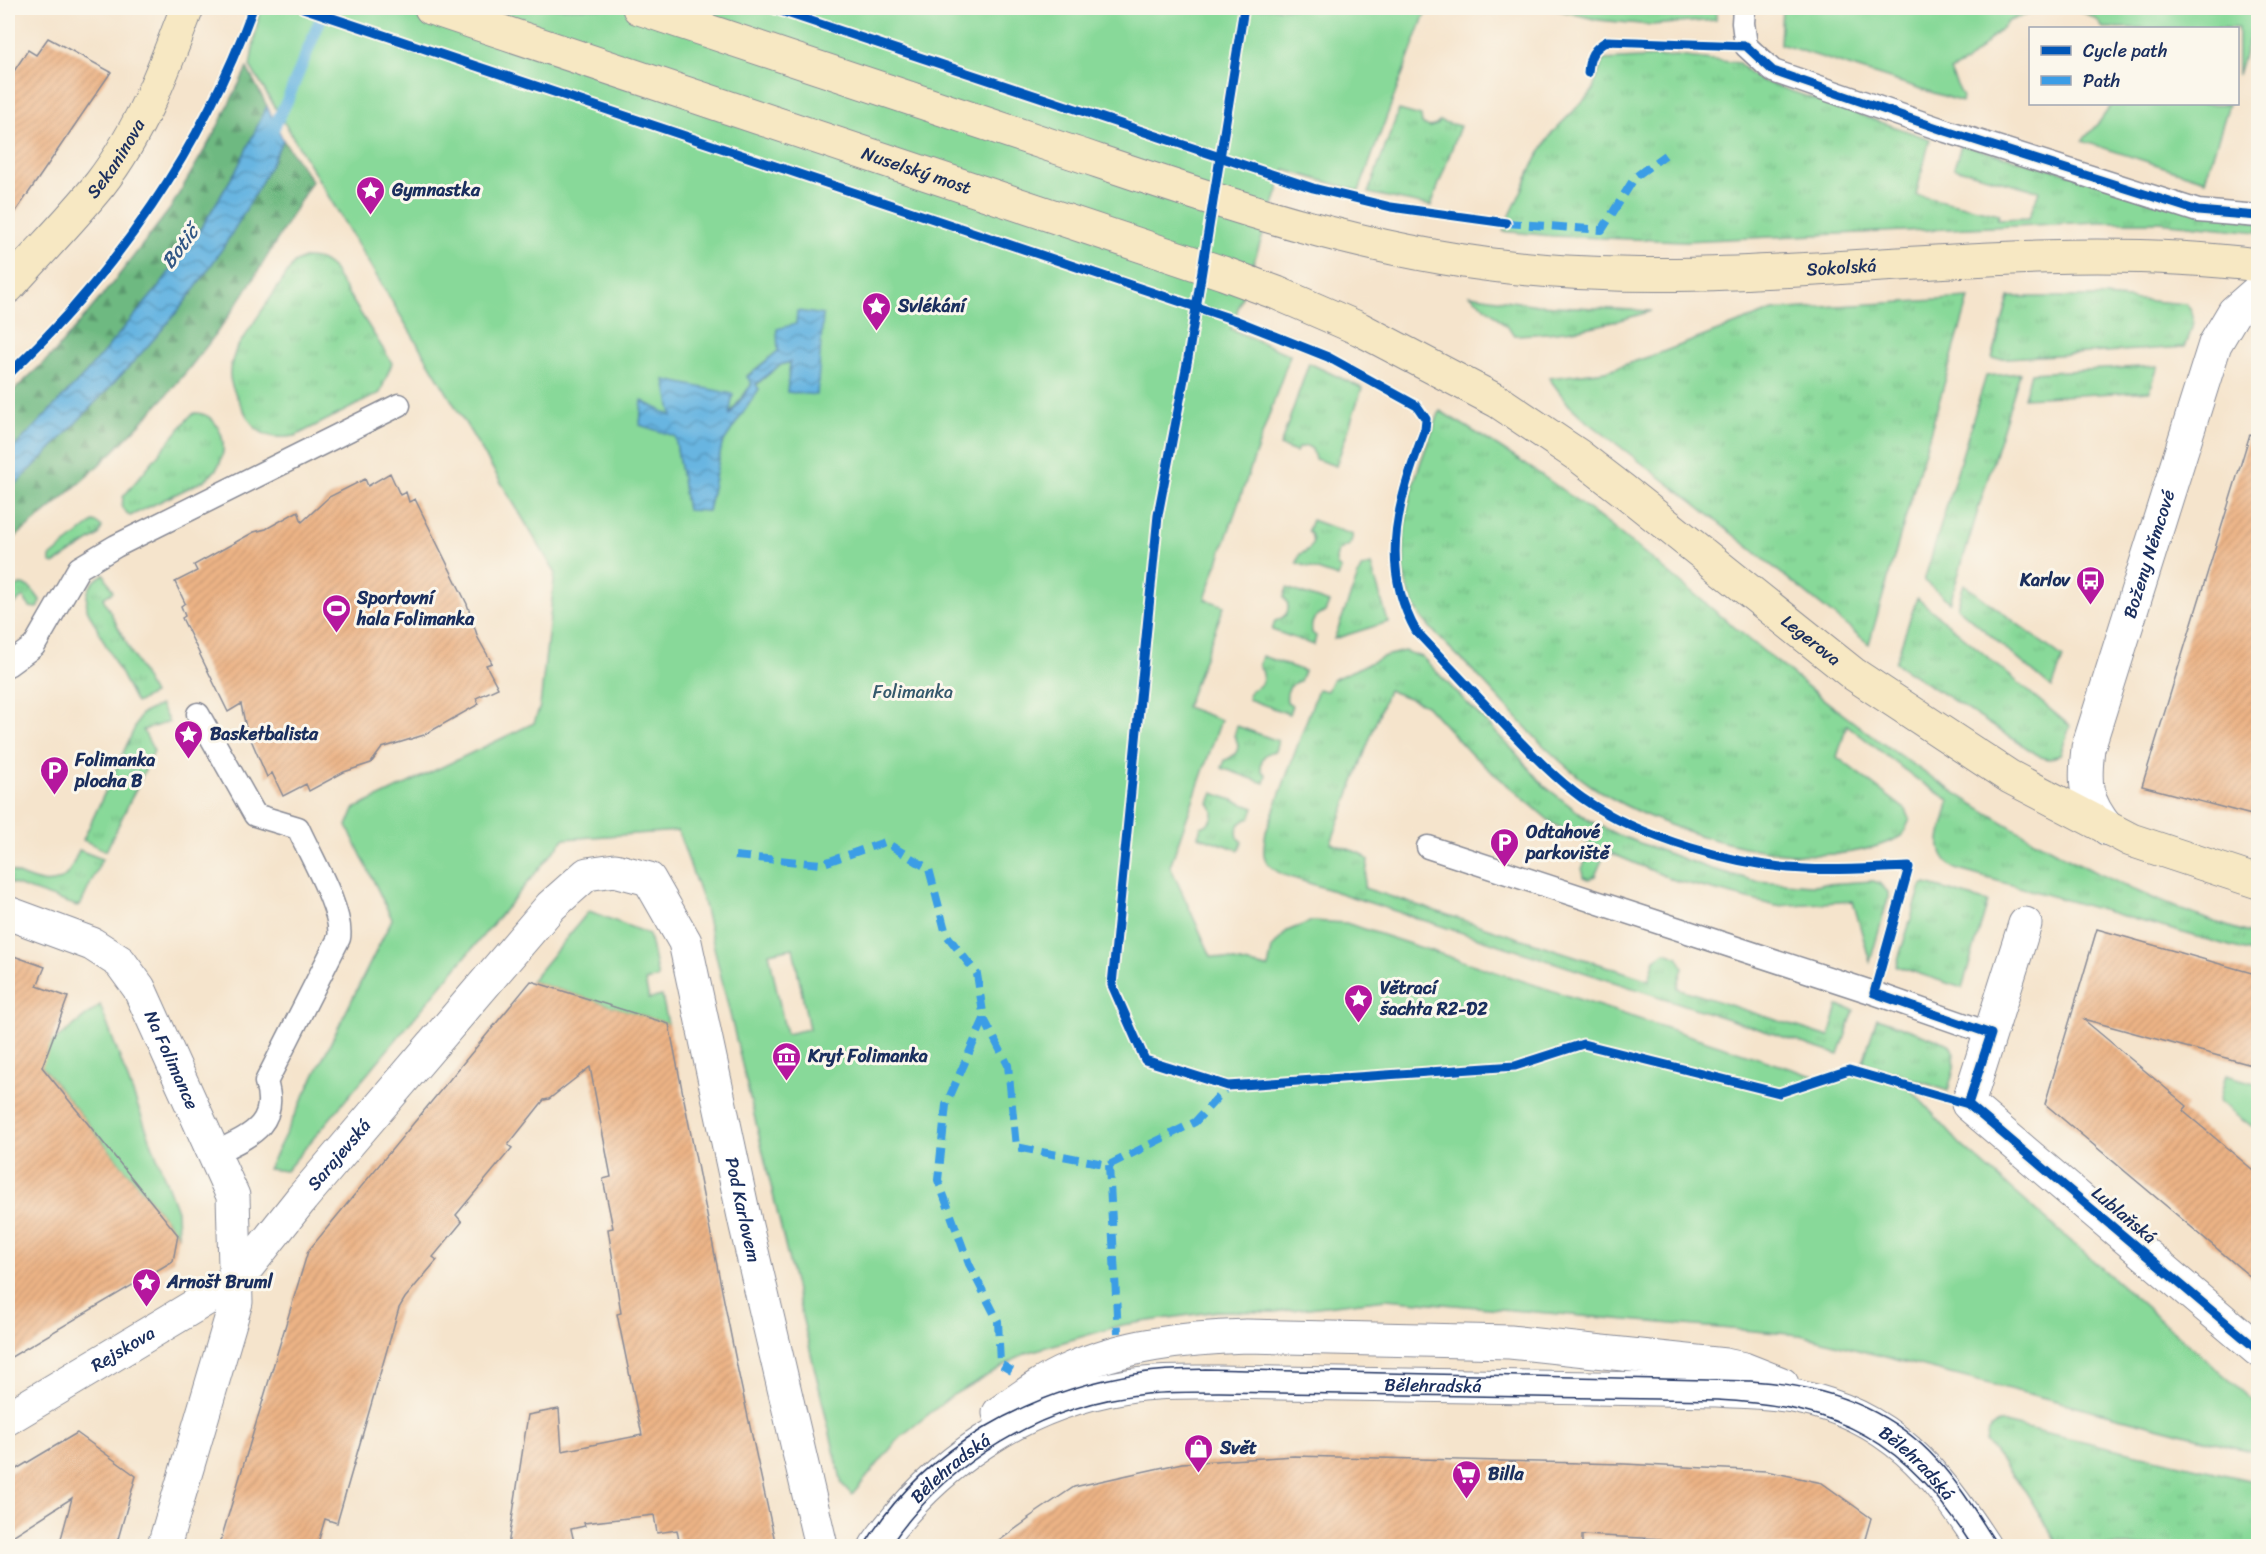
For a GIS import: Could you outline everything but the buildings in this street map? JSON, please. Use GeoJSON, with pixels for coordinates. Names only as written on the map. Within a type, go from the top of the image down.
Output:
{"type":"FeatureCollection","features":[{"type":"Feature","properties":{"kind":"main road","name":"Sekaninova"},"geometry":{"type":"LineString","coordinates":[[8,287],[100,184],[121,153],[157,87],[187,8]]}},
{"type":"Feature","properties":{"kind":"main road","name":"Nuselský most"},"geometry":{"type":"LineString","coordinates":[[431,8],[1223,273],[1277,293],[1395,346]]}},
{"type":"Feature","properties":{"kind":"main road","name":"Sokolská"},"geometry":{"type":"LineString","coordinates":[[639,8],[1244,210],[1321,232],[1424,254],[1507,267],[1603,274],[1759,273],[2105,255],[2186,258],[2259,265]]}},
{"type":"Feature","properties":{"kind":"main road","name":"Legerova"},"geometry":{"type":"LineString","coordinates":[[1395,346],[1499,402],[1579,456],[1816,645],[1896,703],[2010,777],[2108,829],[2164,852],[2259,882]]}},
{"type":"Feature","properties":{"kind":"street","name":"Boženy Němcové"},"geometry":{"type":"LineString","coordinates":[[2108,829],[2095,814],[2089,800],[2085,783],[2088,747],[2215,344],[2234,312],[2259,291]]}},
{"type":"Feature","properties":{"kind":"street","name":"Sarajevská"},"geometry":{"type":"LineString","coordinates":[[236,1281],[302,1198],[551,906],[587,874],[615,870],[649,879]]}},
{"type":"Feature","properties":{"kind":"street","name":"Pod Karlovem"},"geometry":{"type":"LineString","coordinates":[[649,879],[685,942],[746,1226],[820,1546]]}},
{"type":"Feature","properties":{"kind":"street","name":"Na Folimance"},"geometry":{"type":"LineString","coordinates":[[8,913],[92,944],[120,962],[139,988],[233,1196],[236,1281]]}},
{"type":"Feature","properties":{"kind":"street"},"geometry":{"type":"LineString","coordinates":[[1991,1034],[2025,924]]}},
{"type":"Feature","properties":{"kind":"street","name":"Lublaňská"},"geometry":{"type":"LineString","coordinates":[[1991,1034],[1968,1104],[2259,1350]]}},
{"type":"Feature","properties":{"kind":"street"},"geometry":{"type":"LineString","coordinates":[[164,1546],[236,1302],[236,1281]]}},
{"type":"Feature","properties":{"kind":"street","name":"Rejskova"},"geometry":{"type":"LineString","coordinates":[[8,1418],[236,1281]]}},
{"type":"Feature","properties":{"kind":"street"},"geometry":{"type":"LineString","coordinates":[[925,1487],[999,1413],[1065,1371],[1099,1358],[1168,1343],[1210,1337],[1510,1342],[1725,1365],[1744,1369],[1796,1389],[1855,1416]]}},
{"type":"Feature","properties":{"kind":"street","name":"Bělehradská"},"geometry":{"type":"LineString","coordinates":[[876,1546],[894,1521],[925,1487],[968,1451],[1012,1424],[1083,1396],[1124,1386],[1148,1383],[1218,1382],[1717,1390],[1797,1397],[1816,1401],[1855,1416],[1880,1429],[1904,1447],[1933,1474],[1961,1510],[1984,1546]]}},
{"type":"Feature","properties":{"kind":"lane"},"geometry":{"type":"LineString","coordinates":[[1744,8],[1746,46],[1773,71],[1946,131],[2198,211],[2259,216]]}},
{"type":"Feature","properties":{"kind":"lane"},"geometry":{"type":"LineString","coordinates":[[8,665],[33,646],[80,568],[116,546],[399,405]]}},
{"type":"Feature","properties":{"kind":"lane"},"geometry":{"type":"LineString","coordinates":[[198,714],[255,815],[298,828],[336,912],[340,929],[339,938],[266,1082],[270,1095],[270,1106],[261,1126],[255,1132],[213,1154]]}},
{"type":"Feature","properties":{"kind":"lane"},"geometry":{"type":"LineString","coordinates":[[1428,847],[1991,1034]]}},
{"type":"Feature","properties":{"kind":"green space","name":"Folimanka"},"geometry":{"type":"Polygon","coordinates":[[[260,8],[1427,8],[1359,191],[1285,170],[1231,329],[1290,355],[1205,599],[1224,606],[1186,707],[1221,720],[1170,866],[1211,956],[1268,968],[1272,948],[1287,931],[1312,921],[1346,923],[1819,1078],[1849,1070],[1908,1086],[1960,1144],[2258,1405],[2258,1453],[1800,1335],[1386,1299],[1274,1312],[1217,1311],[1122,1325],[1026,1353],[953,1395],[900,1437],[852,1495],[842,1484],[704,905],[678,831],[564,839],[286,1171],[268,1169],[392,919],[347,826],[354,809],[534,723],[540,706],[555,572],[250,66],[260,8]],[[796,324],[778,351],[747,376],[752,384],[727,417],[733,395],[672,417],[642,401],[640,425],[675,436],[687,509],[708,511],[722,444],[759,389],[756,385],[780,365],[791,362],[817,394],[796,324]],[[793,948],[769,953],[786,1034],[809,1029],[793,948]]]}},
{"type":"Feature","properties":{"kind":"green space"},"geometry":{"type":"Polygon","coordinates":[[[1550,8],[1716,8],[1716,20],[1651,25],[1598,20],[1550,8]]]}},
{"type":"Feature","properties":{"kind":"green space"},"geometry":{"type":"Polygon","coordinates":[[[1782,8],[2041,8],[2009,21],[1967,62],[1950,71],[1963,97],[1962,102],[1780,44],[1782,8]]]}},
{"type":"Feature","properties":{"kind":"green space"},"geometry":{"type":"Polygon","coordinates":[[[2076,8],[2258,8],[2239,72],[2239,27],[2102,27],[2097,20],[2076,8]]]}},
{"type":"Feature","properties":{"kind":"green space"},"geometry":{"type":"Polygon","coordinates":[[[1677,56],[1739,63],[1751,75],[1762,81],[1930,139],[1916,195],[1999,214],[1997,219],[2029,218],[2039,191],[1954,168],[1961,145],[2258,223],[2258,232],[2159,222],[2098,222],[1685,241],[1551,236],[1503,231],[1535,161],[1552,133],[1592,92],[1603,60],[1677,56]]]}},
{"type":"Feature","properties":{"kind":"green space"},"geometry":{"type":"Polygon","coordinates":[[[247,68],[267,106],[237,169],[205,222],[158,288],[85,374],[8,454],[8,396],[55,352],[170,209],[215,132],[247,68]]]}},
{"type":"Feature","properties":{"kind":"green space"},"geometry":{"type":"Polygon","coordinates":[[[2111,105],[2229,105],[2205,180],[2082,141],[2111,105]]]}},
{"type":"Feature","properties":{"kind":"green space"},"geometry":{"type":"Polygon","coordinates":[[[1399,110],[1421,116],[1422,124],[1430,127],[1440,121],[1460,126],[1431,206],[1368,193],[1399,110]]]}},
{"type":"Feature","properties":{"kind":"green space"},"geometry":{"type":"Polygon","coordinates":[[[283,140],[312,181],[241,298],[182,377],[128,437],[69,492],[8,543],[8,491],[122,374],[180,308],[236,227],[283,140]]]}},
{"type":"Feature","properties":{"kind":"green space"},"geometry":{"type":"Polygon","coordinates":[[[304,258],[319,260],[332,268],[392,363],[380,393],[295,436],[274,437],[259,431],[248,418],[232,386],[231,366],[236,349],[294,263],[304,258]]]}},
{"type":"Feature","properties":{"kind":"green space"},"geometry":{"type":"Polygon","coordinates":[[[1470,295],[1538,305],[1651,311],[1584,328],[1515,335],[1470,295]]]}},
{"type":"Feature","properties":{"kind":"green space"},"geometry":{"type":"Polygon","coordinates":[[[2009,297],[2104,297],[2186,304],[2192,313],[2193,324],[2185,347],[1992,359],[2009,297]]]}},
{"type":"Feature","properties":{"kind":"green space"},"geometry":{"type":"Polygon","coordinates":[[[1969,298],[1869,644],[1694,503],[1584,419],[1569,405],[1549,378],[1606,371],[1773,310],[1969,298]]]}},
{"type":"Feature","properties":{"kind":"green space"},"geometry":{"type":"Polygon","coordinates":[[[1309,363],[1362,388],[1336,466],[1315,459],[1312,449],[1307,446],[1298,448],[1296,452],[1280,446],[1309,363]]]}},
{"type":"Feature","properties":{"kind":"green space"},"geometry":{"type":"Polygon","coordinates":[[[2158,366],[2150,391],[2024,398],[2031,373],[2158,366]]]}},
{"type":"Feature","properties":{"kind":"green space"},"geometry":{"type":"Polygon","coordinates":[[[2020,373],[1950,602],[1924,581],[1986,376],[2020,373]]]}},
{"type":"Feature","properties":{"kind":"green space"},"geometry":{"type":"Polygon","coordinates":[[[1440,411],[1528,466],[1579,502],[1844,715],[1941,783],[1991,815],[2094,871],[2147,896],[2258,936],[2258,954],[1955,869],[1946,861],[1940,845],[1949,800],[1919,781],[1847,725],[1837,757],[1906,810],[1910,819],[1903,835],[1869,848],[1830,854],[1788,853],[1745,847],[1661,822],[1624,805],[1593,787],[1562,763],[1533,735],[1433,631],[1420,615],[1412,599],[1404,572],[1406,517],[1414,481],[1440,411]]]}},
{"type":"Feature","properties":{"kind":"green space"},"geometry":{"type":"Polygon","coordinates":[[[195,413],[209,417],[221,435],[223,450],[218,467],[205,480],[130,516],[122,508],[123,497],[190,416],[195,413]]]}},
{"type":"Feature","properties":{"kind":"green space"},"geometry":{"type":"Polygon","coordinates":[[[1312,520],[1353,535],[1350,545],[1340,550],[1337,555],[1337,566],[1341,569],[1338,577],[1297,563],[1300,554],[1312,545],[1313,541],[1308,530],[1312,520]]]}},
{"type":"Feature","properties":{"kind":"green space"},"geometry":{"type":"Polygon","coordinates":[[[93,522],[102,527],[99,535],[54,564],[50,562],[50,557],[93,522]]]}},
{"type":"Feature","properties":{"kind":"green space"},"geometry":{"type":"Polygon","coordinates":[[[1371,565],[1388,622],[1334,639],[1361,568],[1371,565]]]}},
{"type":"Feature","properties":{"kind":"green space"},"geometry":{"type":"Polygon","coordinates":[[[104,574],[113,592],[103,598],[153,694],[136,703],[87,609],[89,588],[104,574]]]}},
{"type":"Feature","properties":{"kind":"green space"},"geometry":{"type":"Polygon","coordinates":[[[1964,584],[2063,658],[2052,688],[1957,607],[1964,584]]]}},
{"type":"Feature","properties":{"kind":"green space"},"geometry":{"type":"Polygon","coordinates":[[[20,585],[27,586],[34,592],[40,600],[39,607],[30,607],[23,597],[8,609],[8,593],[20,585]]]}},
{"type":"Feature","properties":{"kind":"green space"},"geometry":{"type":"Polygon","coordinates":[[[1287,588],[1329,603],[1325,612],[1318,615],[1313,622],[1312,633],[1316,636],[1314,645],[1272,630],[1275,621],[1286,615],[1288,605],[1284,597],[1287,588]]]}},
{"type":"Feature","properties":{"kind":"green space"},"geometry":{"type":"Polygon","coordinates":[[[1917,598],[2070,726],[2060,755],[2049,759],[2041,757],[1895,663],[1917,598]]]}},
{"type":"Feature","properties":{"kind":"green space"},"geometry":{"type":"Polygon","coordinates":[[[1404,651],[1422,657],[1516,753],[1543,785],[1590,821],[1618,835],[1708,868],[1756,881],[1811,885],[1873,881],[1879,883],[1888,892],[1888,899],[1870,962],[1853,901],[1776,906],[1674,880],[1606,851],[1595,876],[1589,879],[1583,877],[1582,869],[1592,845],[1552,823],[1470,753],[1426,705],[1388,690],[1331,843],[1362,854],[1368,860],[1364,888],[1649,980],[1655,959],[1665,952],[1677,956],[1683,967],[1677,988],[1829,1037],[1838,1006],[1854,1010],[1839,1055],[1284,875],[1271,867],[1264,853],[1266,832],[1318,689],[1327,691],[1332,680],[1385,656],[1404,651]]]}},
{"type":"Feature","properties":{"kind":"green space"},"geometry":{"type":"Polygon","coordinates":[[[1262,656],[1304,671],[1300,681],[1293,684],[1288,691],[1287,702],[1292,705],[1289,714],[1248,699],[1251,690],[1262,681],[1263,674],[1259,666],[1262,656]]]}},
{"type":"Feature","properties":{"kind":"green space"},"geometry":{"type":"Polygon","coordinates":[[[160,705],[169,722],[143,730],[154,751],[106,851],[83,840],[141,714],[160,705]]]}},
{"type":"Feature","properties":{"kind":"green space"},"geometry":{"type":"Polygon","coordinates":[[[1237,726],[1278,741],[1275,751],[1265,755],[1262,760],[1262,771],[1266,775],[1264,783],[1222,768],[1225,760],[1237,751],[1238,744],[1234,736],[1237,726]]]}},
{"type":"Feature","properties":{"kind":"green space"},"geometry":{"type":"Polygon","coordinates":[[[1213,793],[1254,808],[1250,818],[1243,821],[1238,828],[1238,838],[1242,842],[1239,850],[1198,836],[1201,827],[1211,820],[1213,810],[1209,803],[1213,793]]]}},
{"type":"Feature","properties":{"kind":"green space"},"geometry":{"type":"Polygon","coordinates":[[[79,850],[102,859],[81,904],[77,906],[8,882],[8,870],[37,881],[60,880],[70,870],[79,850]]]}},
{"type":"Feature","properties":{"kind":"green space"},"geometry":{"type":"Polygon","coordinates":[[[1926,884],[1988,902],[1962,988],[1896,966],[1921,887],[1926,884]]]}},
{"type":"Feature","properties":{"kind":"green space"},"geometry":{"type":"Polygon","coordinates":[[[589,911],[649,934],[658,978],[645,981],[649,999],[662,996],[668,1024],[531,981],[589,911]]]}},
{"type":"Feature","properties":{"kind":"green space"},"geometry":{"type":"Polygon","coordinates":[[[100,1005],[177,1211],[178,1235],[34,1057],[100,1005]]]}},
{"type":"Feature","properties":{"kind":"green space"},"geometry":{"type":"Polygon","coordinates":[[[1877,1018],[1949,1044],[1955,1061],[1948,1091],[1863,1062],[1877,1018]]]}},
{"type":"Feature","properties":{"kind":"green space"},"geometry":{"type":"Polygon","coordinates":[[[2226,1075],[2258,1084],[2258,1131],[2219,1101],[2226,1075]]]}},
{"type":"Feature","properties":{"kind":"green space"},"geometry":{"type":"Polygon","coordinates":[[[1998,1423],[2258,1482],[2258,1546],[2059,1546],[2026,1492],[1986,1442],[1989,1431],[1998,1423]]]}},
{"type":"Feature","properties":{"kind":"water"},"geometry":{"type":"Polygon","coordinates":[[[267,106],[283,140],[223,248],[180,308],[146,348],[57,443],[8,491],[8,454],[85,374],[158,288],[205,222],[237,169],[267,106]]]}},
{"type":"Feature","properties":{"kind":"water"},"geometry":{"type":"Polygon","coordinates":[[[797,311],[823,315],[817,395],[787,392],[790,362],[780,365],[756,384],[759,389],[722,444],[708,511],[687,510],[675,436],[640,425],[642,401],[672,416],[665,380],[733,394],[729,416],[752,384],[747,377],[778,351],[777,329],[796,324],[797,311]]]}},
{"type":"Feature","properties":{"kind":"waterway","name":"Botič"},"geometry":{"type":"LineString","coordinates":[[269,137],[287,101],[325,8]]}},
{"type":"Feature","properties":{"kind":"tram line"},"geometry":{"type":"LineString","coordinates":[[864,1546],[888,1511],[916,1480],[948,1452],[983,1429],[1020,1409],[1059,1393],[1099,1381],[1165,1370],[1205,1369],[1751,1381],[1803,1387],[1852,1402],[1875,1412],[1918,1441],[1954,1480],[1998,1546]]}},
{"type":"Feature","properties":{"kind":"tram line"},"geometry":{"type":"LineString","coordinates":[[890,1546],[913,1515],[969,1463],[1001,1442],[1035,1424],[1071,1410],[1108,1400],[1155,1393],[1182,1392],[1717,1400],[1761,1404],[1800,1411],[1835,1421],[1866,1436],[1895,1455],[1947,1510],[1972,1546]]}},
{"type":"Feature","properties":{"kind":"marked path"},"geometry":{"type":"LineString","coordinates":[[1506,223],[1602,230],[1635,177],[1665,155]]}},
{"type":"Feature","properties":{"kind":"marked path"},"geometry":{"type":"LineString","coordinates":[[735,856],[821,864],[885,842],[929,869],[946,934],[977,974],[984,1019],[1008,1065],[1016,1147],[1109,1165],[1195,1122],[1228,1086]]}},
{"type":"Feature","properties":{"kind":"marked path"},"geometry":{"type":"LineString","coordinates":[[984,1019],[946,1105],[938,1180],[969,1264],[998,1321],[1000,1364],[1012,1371]]}},
{"type":"Feature","properties":{"kind":"marked path"},"geometry":{"type":"LineString","coordinates":[[1109,1165],[1118,1333]]}},
{"type":"Feature","properties":{"kind":"cycle path"},"geometry":{"type":"LineString","coordinates":[[8,375],[85,294],[152,206],[182,159],[208,110],[253,8]]}},
{"type":"Feature","properties":{"kind":"cycle path"},"geometry":{"type":"LineString","coordinates":[[303,8],[1235,320],[1328,357],[1417,406],[1426,419],[1425,429],[1401,505],[1396,530],[1395,555],[1397,580],[1404,605],[1416,631],[1554,775],[1582,798],[1631,826],[1719,856],[1778,867],[1831,870],[1909,867],[1874,993],[1991,1034],[1968,1104]]}},
{"type":"Feature","properties":{"kind":"cycle path"},"geometry":{"type":"LineString","coordinates":[[772,8],[1313,188],[1391,207],[1506,223]]}},
{"type":"Feature","properties":{"kind":"cycle path"},"geometry":{"type":"LineString","coordinates":[[1244,8],[1188,358],[1158,515],[1112,985],[1145,1060],[1228,1086],[1515,1066],[1583,1044],[1779,1093],[1849,1070],[1968,1104],[2258,1350]]}},
{"type":"Feature","properties":{"kind":"cycle path"},"geometry":{"type":"LineString","coordinates":[[1588,73],[1589,62],[1593,54],[1607,41],[1746,46],[1773,71],[1946,131],[2198,211],[2258,216]]}},
{"type":"Feature","properties":{"kind":"place","name":"Gymnastka"},"geometry":{"type":"Point","coordinates":[371,216]}},
{"type":"Feature","properties":{"kind":"place","name":"Svlékání"},"geometry":{"type":"Point","coordinates":[877,332]}},
{"type":"Feature","properties":{"kind":"place","name":"Karlov"},"geometry":{"type":"Point","coordinates":[2091,606]}},
{"type":"Feature","properties":{"kind":"place","name":"Sportovní hala Folimanka"},"geometry":{"type":"Point","coordinates":[336,634]}},
{"type":"Feature","properties":{"kind":"place","name":"Basketbalista"},"geometry":{"type":"Point","coordinates":[189,760]}},
{"type":"Feature","properties":{"kind":"place","name":"Folimanka plocha B"},"geometry":{"type":"Point","coordinates":[54,796]}},
{"type":"Feature","properties":{"kind":"place","name":"Odtahové parkoviště"},"geometry":{"type":"Point","coordinates":[1505,868]}},
{"type":"Feature","properties":{"kind":"place","name":"Větrací šachta R2-D2"},"geometry":{"type":"Point","coordinates":[1359,1024]}},
{"type":"Feature","properties":{"kind":"place","name":"Kryt Folimanka"},"geometry":{"type":"Point","coordinates":[787,1082]}},
{"type":"Feature","properties":{"kind":"place","name":"Arnošt Bruml"},"geometry":{"type":"Point","coordinates":[146,1308]}},
{"type":"Feature","properties":{"kind":"place","name":"Svět"},"geometry":{"type":"Point","coordinates":[1199,1474]}},
{"type":"Feature","properties":{"kind":"place","name":"Billa"},"geometry":{"type":"Point","coordinates":[1467,1500]}}]}
